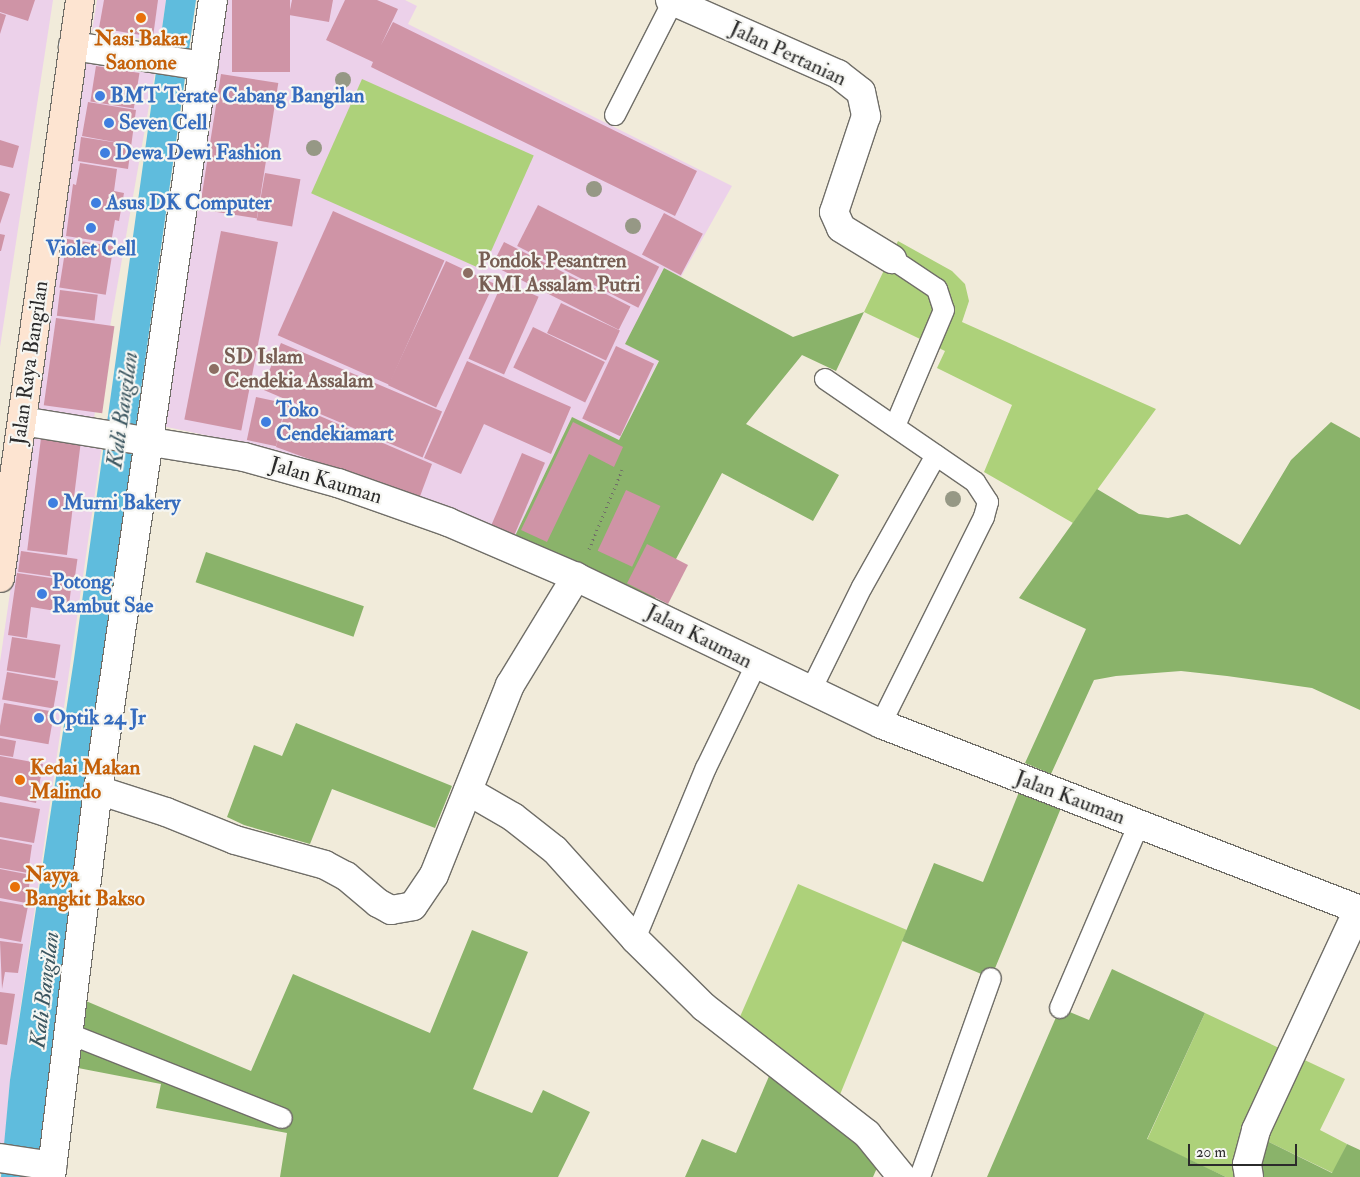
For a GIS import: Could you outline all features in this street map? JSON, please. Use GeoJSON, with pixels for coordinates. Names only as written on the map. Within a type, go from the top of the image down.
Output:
{"type":"FeatureCollection","features":[{"type":"Feature","properties":{"kind":"main road","name":"Jalan Raya Bangilan"},"geometry":{"type":"LineString","coordinates":[[1,567],[80,0]]}},
{"type":"Feature","properties":{"kind":"street"},"geometry":{"type":"LineString","coordinates":[[0,1158],[49,1170],[142,438],[199,65],[213,0]]}},
{"type":"Feature","properties":{"kind":"street","name":"Jalan Pertanian"},"geometry":{"type":"LineString","coordinates":[[671,1],[838,74],[861,92],[866,116],[834,212],[841,228],[892,259]]}},
{"type":"Feature","properties":{"kind":"street"},"geometry":{"type":"LineString","coordinates":[[73,46],[199,65]]}},
{"type":"Feature","properties":{"kind":"street","name":"Jalan Kauman"},"geometry":{"type":"LineString","coordinates":[[22,421],[142,438],[244,457],[338,483],[448,522],[576,577],[810,692],[881,724],[1359,910]]}},
{"type":"Feature","properties":{"kind":"street"},"geometry":{"type":"LineString","coordinates":[[98,790],[166,812],[235,840],[325,865],[346,876],[378,903],[391,910],[403,910],[413,906],[423,894],[434,875],[510,685],[576,577]]}},
{"type":"Feature","properties":{"kind":"street"},"geometry":{"type":"LineString","coordinates":[[468,791],[513,817],[555,850],[635,939],[736,1034],[867,1134],[902,1177]]}},
{"type":"Feature","properties":{"kind":"street"},"geometry":{"type":"LineString","coordinates":[[1249,1177],[1247,1164],[1256,1130],[1359,910]]}},
{"type":"Feature","properties":{"kind":"lane"},"geometry":{"type":"LineString","coordinates":[[615,115],[671,1]]}},
{"type":"Feature","properties":{"kind":"lane","name":"Jalan Pertanian"},"geometry":{"type":"LineString","coordinates":[[892,259],[937,289],[944,310],[895,426]]}},
{"type":"Feature","properties":{"kind":"lane"},"geometry":{"type":"LineString","coordinates":[[826,379],[981,487],[988,502],[987,510],[881,724]]}},
{"type":"Feature","properties":{"kind":"lane"},"geometry":{"type":"LineString","coordinates":[[810,692],[862,587],[936,456]]}},
{"type":"Feature","properties":{"kind":"lane"},"geometry":{"type":"LineString","coordinates":[[635,939],[709,761],[756,665]]}},
{"type":"Feature","properties":{"kind":"lane"},"geometry":{"type":"LineString","coordinates":[[1060,1008],[1139,824]]}},
{"type":"Feature","properties":{"kind":"lane"},"geometry":{"type":"LineString","coordinates":[[920,1177],[990,978]]}},
{"type":"Feature","properties":{"kind":"lane"},"geometry":{"type":"LineString","coordinates":[[67,1033],[282,1118]]}},
{"type":"Feature","properties":{"kind":"path"},"geometry":{"type":"LineString","coordinates":[[576,577],[622,470]]}},
{"type":"Feature","properties":{"kind":"shaded area"},"geometry":{"type":"Polygon","coordinates":[[[0,0],[53,0],[0,347],[0,0]]]}},
{"type":"Feature","properties":{"kind":"shaded area"},"geometry":{"type":"Polygon","coordinates":[[[97,0],[166,0],[160,42],[92,31],[97,0]]]}},
{"type":"Feature","properties":{"kind":"shaded area","name":"Pondok Pesantren KMI Assalam Putri"},"geometry":{"type":"Polygon","coordinates":[[[228,0],[405,0],[417,6],[408,24],[732,186],[681,277],[664,268],[626,344],[659,360],[619,440],[572,418],[515,536],[276,450],[162,426],[228,0]]]}},
{"type":"Feature","properties":{"kind":"shaded area"},"geometry":{"type":"Polygon","coordinates":[[[86,60],[155,72],[94,420],[25,408],[86,60]]]}},
{"type":"Feature","properties":{"kind":"shaded area"},"geometry":{"type":"Polygon","coordinates":[[[33,433],[102,445],[10,1080],[4,1149],[0,1148],[0,662],[33,433]]]}},
{"type":"Feature","properties":{"kind":"green space"},"geometry":{"type":"Polygon","coordinates":[[[362,79],[534,155],[483,270],[311,193],[362,79]]]}},
{"type":"Feature","properties":{"kind":"green space"},"geometry":{"type":"Polygon","coordinates":[[[898,241],[952,271],[965,284],[969,301],[962,322],[1156,409],[1073,523],[984,472],[1012,405],[937,368],[945,351],[864,312],[898,241]]]}},
{"type":"Feature","properties":{"kind":"green space"},"geometry":{"type":"Polygon","coordinates":[[[664,268],[793,337],[864,312],[836,371],[802,355],[746,424],[839,475],[813,521],[722,473],[653,602],[515,536],[572,417],[619,440],[659,361],[625,344],[664,268]]]}},
{"type":"Feature","properties":{"kind":"green space"},"geometry":{"type":"Polygon","coordinates":[[[1331,422],[1360,438],[1360,710],[1312,688],[1227,676],[1181,671],[1116,676],[1094,680],[1051,774],[1025,763],[1086,629],[1019,598],[1097,489],[1139,514],[1168,518],[1187,514],[1240,545],[1291,460],[1331,422]]]}},
{"type":"Feature","properties":{"kind":"green space"},"geometry":{"type":"Polygon","coordinates":[[[206,552],[364,606],[353,637],[196,582],[206,552]]]}},
{"type":"Feature","properties":{"kind":"green space"},"geometry":{"type":"Polygon","coordinates":[[[296,723],[452,786],[435,828],[332,789],[310,844],[244,825],[227,817],[254,745],[282,756],[296,723]]]}},
{"type":"Feature","properties":{"kind":"green space"},"geometry":{"type":"Polygon","coordinates":[[[1019,792],[1061,808],[991,978],[902,941],[934,863],[983,882],[1019,792]]]}},
{"type":"Feature","properties":{"kind":"green space"},"geometry":{"type":"Polygon","coordinates":[[[798,884],[907,930],[839,1097],[739,1019],[798,884]]]}},
{"type":"Feature","properties":{"kind":"green space"},"geometry":{"type":"Polygon","coordinates":[[[472,930],[528,952],[473,1089],[532,1113],[543,1090],[590,1112],[558,1177],[280,1177],[287,1133],[156,1108],[161,1084],[78,1068],[86,1001],[251,1071],[293,974],[430,1033],[472,930]]]}},
{"type":"Feature","properties":{"kind":"green space"},"geometry":{"type":"Polygon","coordinates":[[[1112,969],[1205,1013],[1147,1139],[1226,1177],[987,1177],[1060,1008],[1089,1020],[1112,969]]]}},
{"type":"Feature","properties":{"kind":"green space"},"geometry":{"type":"Polygon","coordinates":[[[1205,1013],[1345,1079],[1320,1130],[1347,1144],[1333,1173],[1265,1140],[1260,1177],[1226,1177],[1147,1140],[1205,1013]]]}},
{"type":"Feature","properties":{"kind":"green space"},"geometry":{"type":"Polygon","coordinates":[[[779,1053],[889,1140],[873,1177],[685,1177],[702,1139],[736,1153],[779,1053]]]}},
{"type":"Feature","properties":{"kind":"green space"},"geometry":{"type":"Polygon","coordinates":[[[1265,1140],[1332,1173],[1347,1144],[1360,1150],[1360,1177],[1260,1177],[1259,1167],[1265,1140]]]}},
{"type":"Feature","properties":{"kind":"water","name":"Kali Bangilan"},"geometry":{"type":"Polygon","coordinates":[[[166,0],[196,0],[95,715],[37,1177],[1,1177],[10,1080],[74,659],[166,0]]]}},
{"type":"Feature","properties":{"kind":"building"},"geometry":{"type":"Polygon","coordinates":[[[0,0],[35,0],[28,21],[0,12],[0,0]]]}},
{"type":"Feature","properties":{"kind":"building"},"geometry":{"type":"Polygon","coordinates":[[[104,0],[158,0],[153,37],[99,28],[104,0]]]}},
{"type":"Feature","properties":{"kind":"building"},"geometry":{"type":"Polygon","coordinates":[[[232,0],[290,0],[290,72],[232,72],[232,0]]]}},
{"type":"Feature","properties":{"kind":"building"},"geometry":{"type":"Polygon","coordinates":[[[292,0],[333,0],[329,22],[289,15],[292,0]]]}},
{"type":"Feature","properties":{"kind":"building"},"geometry":{"type":"Polygon","coordinates":[[[345,0],[377,0],[398,9],[381,45],[393,22],[697,171],[675,216],[371,67],[373,62],[326,40],[345,0]]]}},
{"type":"Feature","properties":{"kind":"building"},"geometry":{"type":"Polygon","coordinates":[[[0,13],[6,15],[0,34],[0,13]]]}},
{"type":"Feature","properties":{"kind":"building"},"geometry":{"type":"Polygon","coordinates":[[[96,66],[139,73],[134,108],[90,102],[96,66]]]}},
{"type":"Feature","properties":{"kind":"building"},"geometry":{"type":"Polygon","coordinates":[[[221,74],[278,83],[257,218],[200,209],[221,74]]]}},
{"type":"Feature","properties":{"kind":"building"},"geometry":{"type":"Polygon","coordinates":[[[88,102],[136,110],[128,169],[78,161],[81,137],[125,144],[82,136],[88,102]]]}},
{"type":"Feature","properties":{"kind":"building"},"geometry":{"type":"Polygon","coordinates":[[[0,140],[19,146],[13,168],[0,165],[0,140]]]}},
{"type":"Feature","properties":{"kind":"building"},"geometry":{"type":"Polygon","coordinates":[[[80,163],[117,169],[114,191],[124,193],[119,221],[115,220],[111,243],[66,236],[73,184],[76,185],[80,163]]]}},
{"type":"Feature","properties":{"kind":"building"},"geometry":{"type":"Polygon","coordinates":[[[265,173],[300,179],[292,227],[257,220],[265,173]]]}},
{"type":"Feature","properties":{"kind":"building"},"geometry":{"type":"Polygon","coordinates":[[[0,191],[10,194],[0,224],[0,191]]]}},
{"type":"Feature","properties":{"kind":"building"},"geometry":{"type":"Polygon","coordinates":[[[538,205],[659,267],[638,308],[517,246],[538,205]]]}},
{"type":"Feature","properties":{"kind":"building"},"geometry":{"type":"Polygon","coordinates":[[[333,211],[444,261],[389,385],[278,335],[333,211]]]}},
{"type":"Feature","properties":{"kind":"building"},"geometry":{"type":"Polygon","coordinates":[[[664,213],[703,234],[681,275],[642,254],[664,213]]]}},
{"type":"Feature","properties":{"kind":"building","name":"SD Islam Cendekia Assalam"},"geometry":{"type":"Polygon","coordinates":[[[221,231],[278,242],[241,431],[184,419],[221,231]]]}},
{"type":"Feature","properties":{"kind":"building"},"geometry":{"type":"Polygon","coordinates":[[[0,234],[5,235],[1,251],[0,251],[0,234]]]}},
{"type":"Feature","properties":{"kind":"building"},"geometry":{"type":"Polygon","coordinates":[[[67,239],[113,246],[106,295],[59,287],[67,239]]]}},
{"type":"Feature","properties":{"kind":"building"},"geometry":{"type":"Polygon","coordinates":[[[504,242],[631,306],[619,330],[492,265],[504,242]]]}},
{"type":"Feature","properties":{"kind":"building"},"geometry":{"type":"Polygon","coordinates":[[[446,261],[494,283],[436,408],[388,385],[446,261]]]}},
{"type":"Feature","properties":{"kind":"building"},"geometry":{"type":"Polygon","coordinates":[[[503,281],[539,297],[504,375],[468,359],[503,281]]]}},
{"type":"Feature","properties":{"kind":"building"},"geometry":{"type":"Polygon","coordinates":[[[60,290],[98,295],[95,320],[57,316],[60,290]]]}},
{"type":"Feature","properties":{"kind":"building"},"geometry":{"type":"Polygon","coordinates":[[[561,303],[620,330],[606,360],[547,333],[561,303]]]}},
{"type":"Feature","properties":{"kind":"building"},"geometry":{"type":"Polygon","coordinates":[[[56,318],[114,326],[102,413],[44,405],[56,318]]]}},
{"type":"Feature","properties":{"kind":"building"},"geometry":{"type":"Polygon","coordinates":[[[533,327],[605,362],[585,403],[513,367],[533,327]]]}},
{"type":"Feature","properties":{"kind":"building"},"geometry":{"type":"Polygon","coordinates":[[[281,343],[442,411],[423,457],[261,389],[281,343]]]}},
{"type":"Feature","properties":{"kind":"building"},"geometry":{"type":"Polygon","coordinates":[[[616,346],[654,364],[620,436],[582,419],[616,346]]]}},
{"type":"Feature","properties":{"kind":"building"},"geometry":{"type":"Polygon","coordinates":[[[467,361],[571,407],[551,454],[484,424],[461,474],[424,458],[467,361]]]}},
{"type":"Feature","properties":{"kind":"building","name":"Toko Cendekiamart"},"geometry":{"type":"Polygon","coordinates":[[[256,397],[285,403],[276,446],[247,440],[256,397]]]}},
{"type":"Feature","properties":{"kind":"building"},"geometry":{"type":"Polygon","coordinates":[[[287,402],[432,464],[419,499],[276,447],[287,402]]]}},
{"type":"Feature","properties":{"kind":"building"},"geometry":{"type":"Polygon","coordinates":[[[573,422],[623,447],[614,467],[589,454],[547,542],[521,530],[573,422]]]}},
{"type":"Feature","properties":{"kind":"building"},"geometry":{"type":"Polygon","coordinates":[[[41,438],[81,443],[67,555],[27,550],[41,438]]]}},
{"type":"Feature","properties":{"kind":"building"},"geometry":{"type":"Polygon","coordinates":[[[522,453],[545,463],[515,535],[492,525],[522,453]]]}},
{"type":"Feature","properties":{"kind":"building"},"geometry":{"type":"Polygon","coordinates":[[[626,490],[660,506],[632,567],[598,551],[626,490]]]}},
{"type":"Feature","properties":{"kind":"building"},"geometry":{"type":"Polygon","coordinates":[[[647,544],[688,565],[668,604],[627,583],[647,544]]]}},
{"type":"Feature","properties":{"kind":"building"},"geometry":{"type":"Polygon","coordinates":[[[21,551],[77,559],[75,580],[18,572],[21,551]]]}},
{"type":"Feature","properties":{"kind":"building","name":"Potong Rambut Sae"},"geometry":{"type":"Polygon","coordinates":[[[17,573],[72,581],[68,613],[31,607],[27,638],[8,635],[17,573]]]}},
{"type":"Feature","properties":{"kind":"building"},"geometry":{"type":"Polygon","coordinates":[[[12,637],[60,645],[55,678],[7,671],[12,637]]]}},
{"type":"Feature","properties":{"kind":"building"},"geometry":{"type":"Polygon","coordinates":[[[7,672],[58,681],[53,709],[2,700],[7,672]]]}},
{"type":"Feature","properties":{"kind":"building"},"geometry":{"type":"Polygon","coordinates":[[[4,703],[54,712],[48,744],[0,736],[4,703]]]}},
{"type":"Feature","properties":{"kind":"building"},"geometry":{"type":"Polygon","coordinates":[[[0,738],[16,741],[13,757],[0,755],[0,738]]]}},
{"type":"Feature","properties":{"kind":"building","name":"Kedai Makan Malindo"},"geometry":{"type":"Polygon","coordinates":[[[0,756],[43,764],[36,803],[0,796],[0,756]]]}},
{"type":"Feature","properties":{"kind":"building"},"geometry":{"type":"Polygon","coordinates":[[[0,802],[40,809],[34,843],[0,837],[0,802]]]}},
{"type":"Feature","properties":{"kind":"building"},"geometry":{"type":"Polygon","coordinates":[[[0,839],[32,845],[28,873],[0,868],[0,839]]]}},
{"type":"Feature","properties":{"kind":"building","name":"Nayya Bangkit Bakso"},"geometry":{"type":"Polygon","coordinates":[[[0,869],[31,875],[26,903],[0,898],[0,869]]]}},
{"type":"Feature","properties":{"kind":"building"},"geometry":{"type":"Polygon","coordinates":[[[0,901],[28,906],[21,942],[0,938],[0,901]]]}},
{"type":"Feature","properties":{"kind":"building"},"geometry":{"type":"Polygon","coordinates":[[[0,941],[23,944],[18,973],[5,972],[2,989],[0,941]]]}},
{"type":"Feature","properties":{"kind":"building"},"geometry":{"type":"Polygon","coordinates":[[[0,992],[15,994],[7,1045],[0,1044],[0,992]]]}},
{"type":"Feature","properties":{"kind":"place","name":"Nasi Bakar Saonone"},"geometry":{"type":"Point","coordinates":[141,18]}},
{"type":"Feature","properties":{"kind":"place","name":"BMT Terate Cabang Bangilan"},"geometry":{"type":"Point","coordinates":[100,96]}},
{"type":"Feature","properties":{"kind":"place","name":"Seven Cell"},"geometry":{"type":"Point","coordinates":[109,123]}},
{"type":"Feature","properties":{"kind":"place","name":"Dewa Dewi Fashion"},"geometry":{"type":"Point","coordinates":[105,153]}},
{"type":"Feature","properties":{"kind":"place","name":"Asus DK Computer"},"geometry":{"type":"Point","coordinates":[96,203]}},
{"type":"Feature","properties":{"kind":"place","name":"Violet Cell"},"geometry":{"type":"Point","coordinates":[91,228]}},
{"type":"Feature","properties":{"kind":"place","name":"Pondok Pesantren KMI Assalam Putri"},"geometry":{"type":"Point","coordinates":[468,273]}},
{"type":"Feature","properties":{"kind":"place","name":"SD Islam Cendekia Assalam"},"geometry":{"type":"Point","coordinates":[214,369]}},
{"type":"Feature","properties":{"kind":"place","name":"Toko Cendekiamart"},"geometry":{"type":"Point","coordinates":[266,422]}},
{"type":"Feature","properties":{"kind":"place","name":"Murni Bakery"},"geometry":{"type":"Point","coordinates":[53,503]}},
{"type":"Feature","properties":{"kind":"place","name":"Potong Rambut Sae"},"geometry":{"type":"Point","coordinates":[42,594]}},
{"type":"Feature","properties":{"kind":"place","name":"Optik 24 Jr"},"geometry":{"type":"Point","coordinates":[39,718]}},
{"type":"Feature","properties":{"kind":"place","name":"Kedai Makan Malindo"},"geometry":{"type":"Point","coordinates":[20,780]}},
{"type":"Feature","properties":{"kind":"place","name":"Nayya Bangkit Bakso"},"geometry":{"type":"Point","coordinates":[15,887]}}]}
